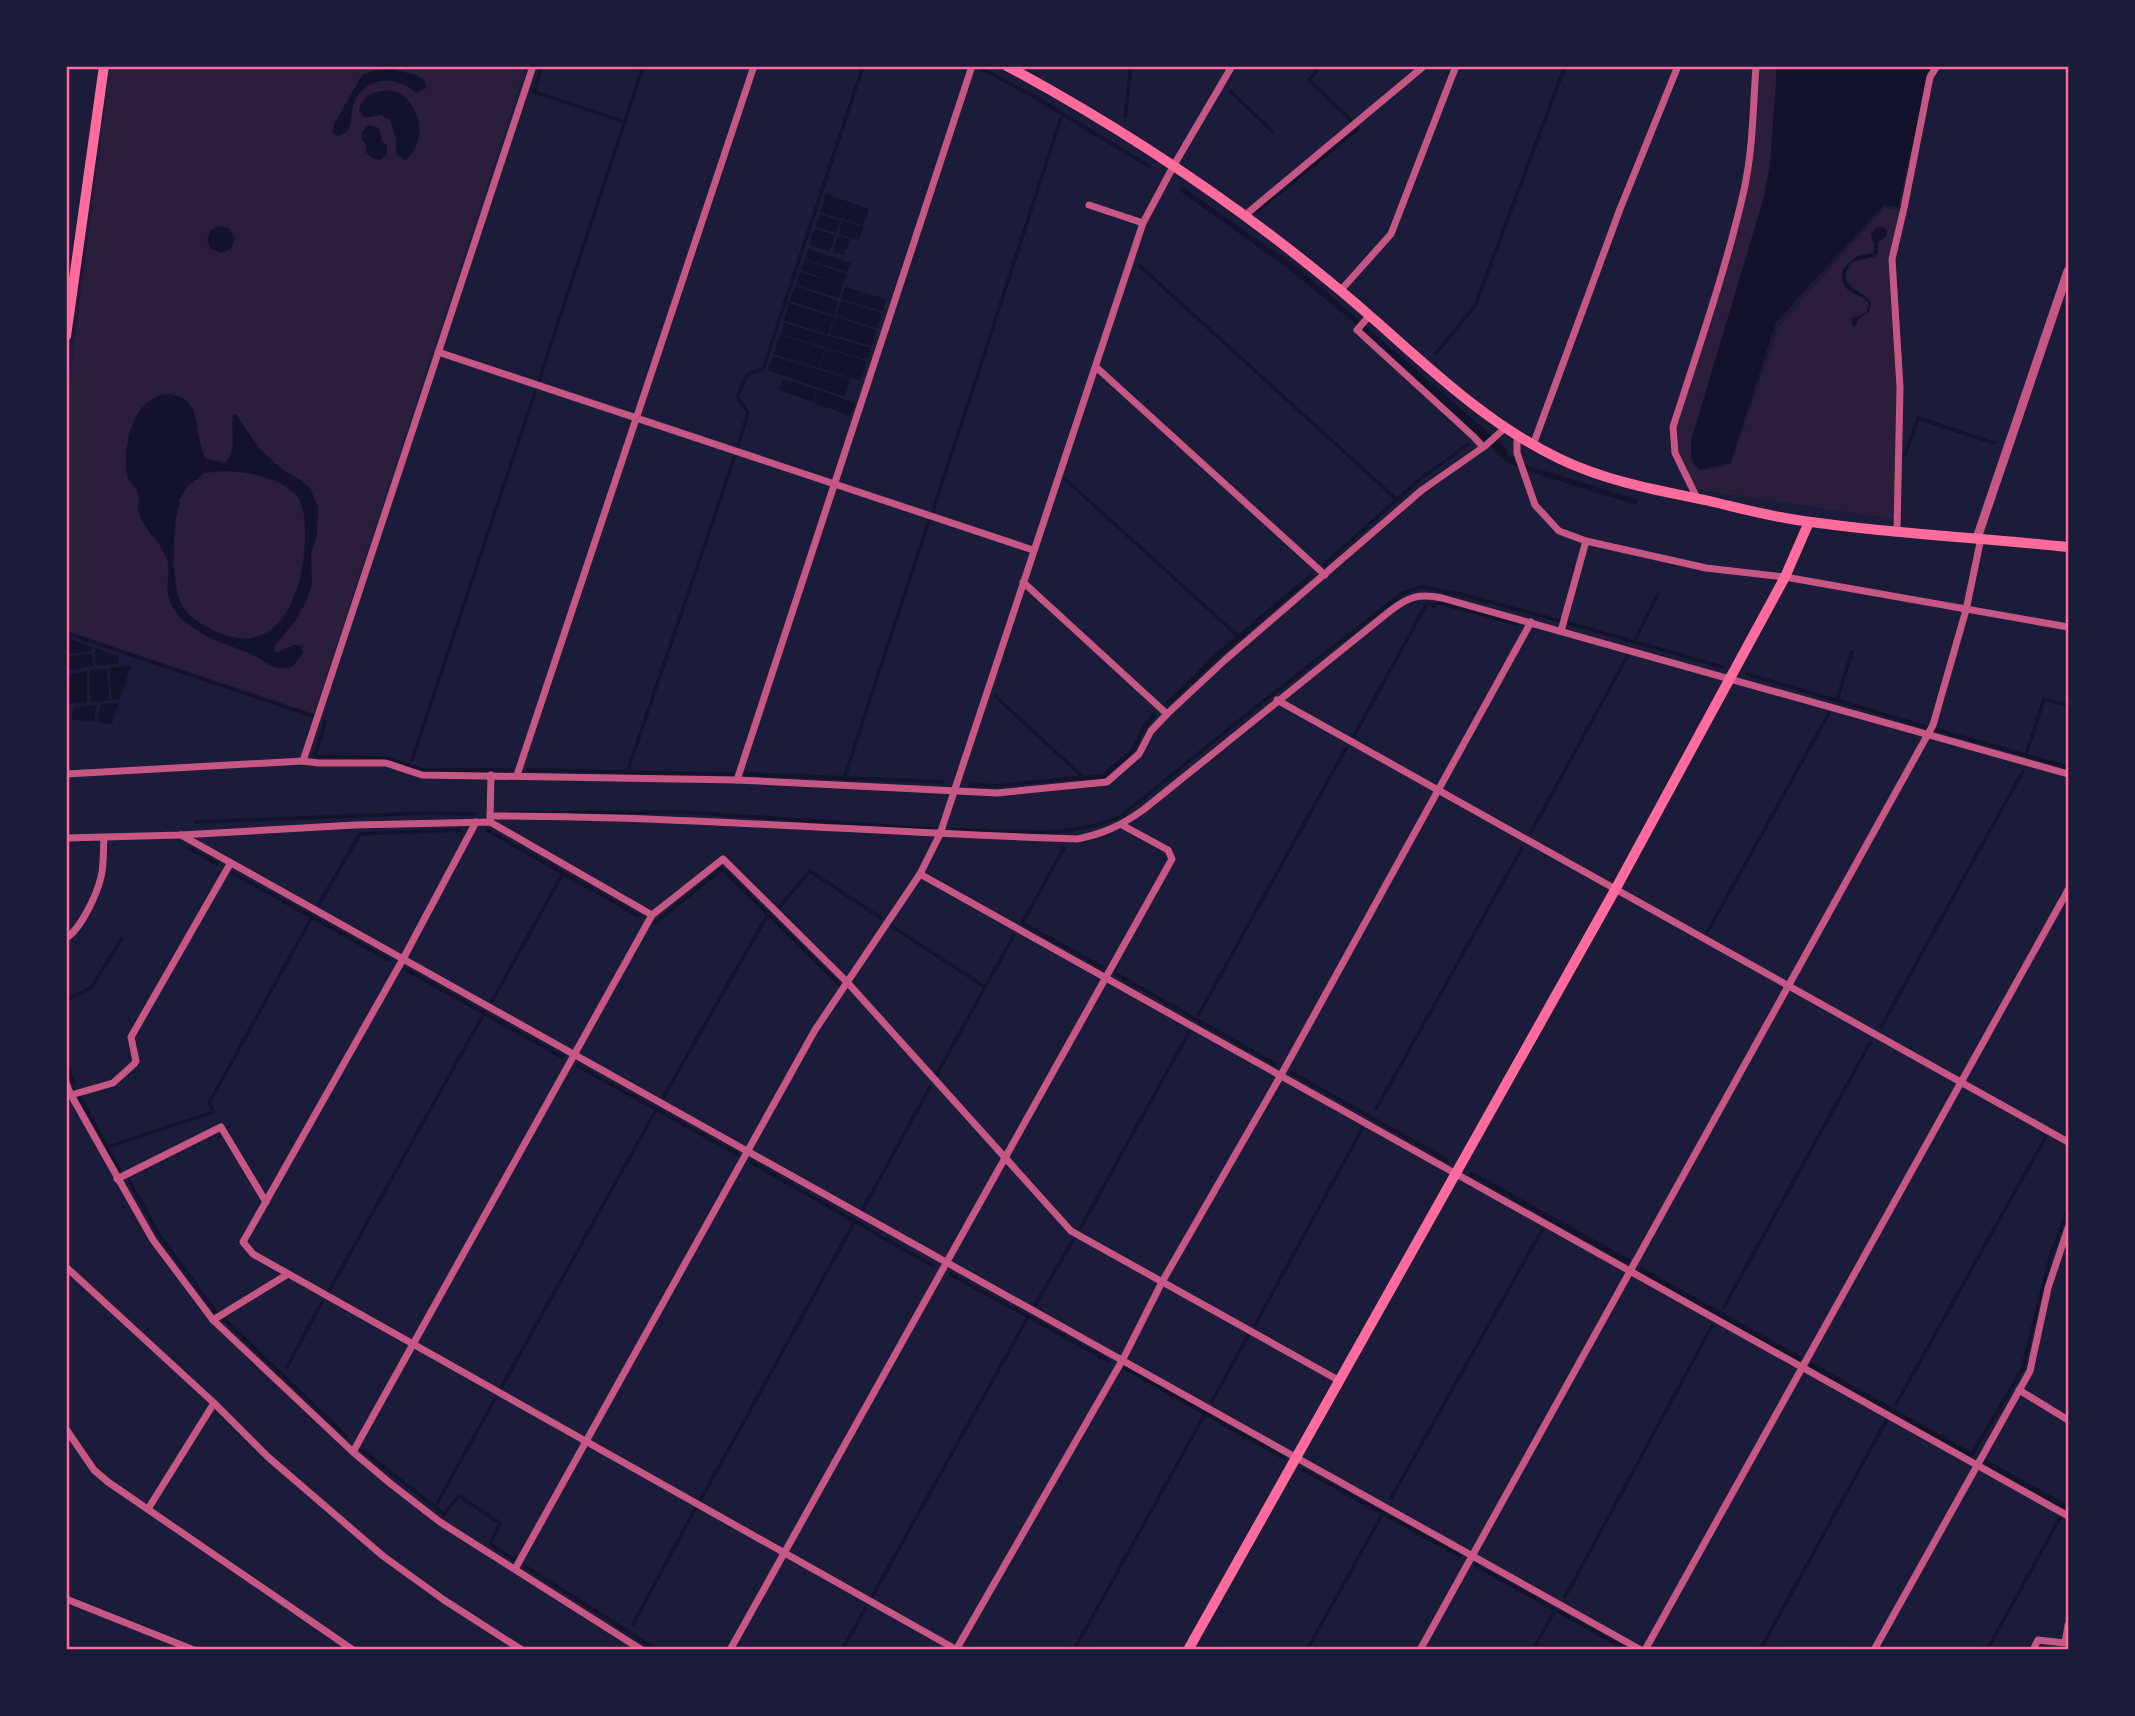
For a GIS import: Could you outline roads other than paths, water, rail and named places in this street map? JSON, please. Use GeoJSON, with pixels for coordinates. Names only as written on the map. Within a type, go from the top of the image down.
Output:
{"type":"FeatureCollection","features":[{"type":"Feature","properties":{"kind":"main road"},"geometry":{"type":"LineString","coordinates":[[66,336],[104,66]]}},
{"type":"Feature","properties":{"kind":"main road"},"geometry":{"type":"LineString","coordinates":[[1007,66],[1174,165],[1244,216],[1341,290],[1367,318],[1502,431],[1593,473],[1643,487],[1809,522],[2068,547]]}},
{"type":"Feature","properties":{"kind":"main road"},"geometry":{"type":"LineString","coordinates":[[1188,1650],[1615,890],[1785,577],[1809,522]]}},
{"type":"Feature","properties":{"kind":"street"},"geometry":{"type":"LineString","coordinates":[[303,761],[533,66]]}},
{"type":"Feature","properties":{"kind":"street"},"geometry":{"type":"LineString","coordinates":[[517,775],[754,66]]}},
{"type":"Feature","properties":{"kind":"street"},"geometry":{"type":"LineString","coordinates":[[737,780],[972,66]]}},
{"type":"Feature","properties":{"kind":"street"},"geometry":{"type":"LineString","coordinates":[[515,1569],[814,1030],[920,874],[940,834],[952,791],[1143,223],[1232,66]]}},
{"type":"Feature","properties":{"kind":"street"},"geometry":{"type":"LineString","coordinates":[[1244,216],[1424,66]]}},
{"type":"Feature","properties":{"kind":"street"},"geometry":{"type":"LineString","coordinates":[[1341,290],[1391,234],[1456,66]]}},
{"type":"Feature","properties":{"kind":"street"},"geometry":{"type":"LineString","coordinates":[[1533,445],[1620,209],[1678,66]]}},
{"type":"Feature","properties":{"kind":"street"},"geometry":{"type":"LineString","coordinates":[[1698,499],[1675,453],[1673,427],[1723,268],[1744,190],[1755,66]]}},
{"type":"Feature","properties":{"kind":"street"},"geometry":{"type":"LineString","coordinates":[[1897,530],[1900,387],[1892,259],[1905,208],[1930,77],[1937,66]]}},
{"type":"Feature","properties":{"kind":"street"},"geometry":{"type":"LineString","coordinates":[[1089,205],[1143,223]]}},
{"type":"Feature","properties":{"kind":"street"},"geometry":{"type":"LineString","coordinates":[[1420,1650],[1929,734],[1966,610],[1979,538],[2068,271]]}},
{"type":"Feature","properties":{"kind":"street"},"geometry":{"type":"LineString","coordinates":[[1367,318],[1357,330],[1484,446]]}},
{"type":"Feature","properties":{"kind":"street"},"geometry":{"type":"LineString","coordinates":[[438,352],[1033,550]]}},
{"type":"Feature","properties":{"kind":"street"},"geometry":{"type":"LineString","coordinates":[[1096,367],[1325,575]]}},
{"type":"Feature","properties":{"kind":"street"},"geometry":{"type":"LineString","coordinates":[[66,774],[303,761],[318,764],[386,763],[422,775],[737,780],[997,793],[1107,782],[1139,754],[1151,731],[1167,714],[1226,659],[1422,489],[1502,431]]}},
{"type":"Feature","properties":{"kind":"street"},"geometry":{"type":"LineString","coordinates":[[1517,436],[1517,453],[1535,505],[1559,531],[1586,541],[1706,568],[1785,577],[2068,627]]}},
{"type":"Feature","properties":{"kind":"street"},"geometry":{"type":"LineString","coordinates":[[1561,631],[1586,541]]}},
{"type":"Feature","properties":{"kind":"street"},"geometry":{"type":"LineString","coordinates":[[1023,582],[1167,714]]}},
{"type":"Feature","properties":{"kind":"street"},"geometry":{"type":"LineString","coordinates":[[66,838],[476,822],[490,819],[692,819],[940,834],[1077,839],[1095,836],[1122,825],[1406,598],[1418,595],[1442,597],[2068,774]]}},
{"type":"Feature","properties":{"kind":"street"},"geometry":{"type":"LineString","coordinates":[[476,822],[403,959],[243,1242],[253,1254],[288,1274],[956,1649],[1123,1359],[1163,1282],[1281,1075],[1531,622]]}},
{"type":"Feature","properties":{"kind":"street"},"geometry":{"type":"LineString","coordinates":[[1277,700],[2068,1142]]}},
{"type":"Feature","properties":{"kind":"street"},"geometry":{"type":"LineString","coordinates":[[490,819],[491,775]]}},
{"type":"Feature","properties":{"kind":"street"},"geometry":{"type":"LineString","coordinates":[[490,819],[652,915]]}},
{"type":"Feature","properties":{"kind":"street"},"geometry":{"type":"LineString","coordinates":[[730,1650],[1172,859],[1168,850],[1122,825]]}},
{"type":"Feature","properties":{"kind":"street"},"geometry":{"type":"LineString","coordinates":[[181,835],[1643,1650],[2068,890]]}},
{"type":"Feature","properties":{"kind":"street"},"geometry":{"type":"LineString","coordinates":[[66,938],[72,934],[91,904],[102,876],[104,838]]}},
{"type":"Feature","properties":{"kind":"street"},"geometry":{"type":"LineString","coordinates":[[353,1452],[652,915],[723,859],[847,982],[1071,1231],[1340,1381]]}},
{"type":"Feature","properties":{"kind":"street"},"geometry":{"type":"LineString","coordinates":[[71,1096],[113,1083],[134,1064],[136,1061],[131,1037],[230,864]]}},
{"type":"Feature","properties":{"kind":"street"},"geometry":{"type":"LineString","coordinates":[[920,874],[2068,1516]]}},
{"type":"Feature","properties":{"kind":"street"},"geometry":{"type":"LineString","coordinates":[[66,1083],[153,1240],[213,1320],[353,1452],[440,1522],[642,1650]]}},
{"type":"Feature","properties":{"kind":"street"},"geometry":{"type":"LineString","coordinates":[[117,1179],[220,1127],[266,1202]]}},
{"type":"Feature","properties":{"kind":"street"},"geometry":{"type":"LineString","coordinates":[[1874,1650],[2030,1371],[2048,1288],[2068,1228]]}},
{"type":"Feature","properties":{"kind":"street"},"geometry":{"type":"LineString","coordinates":[[66,1267],[215,1403],[268,1457],[383,1556],[444,1600],[522,1650]]}},
{"type":"Feature","properties":{"kind":"street"},"geometry":{"type":"LineString","coordinates":[[213,1320],[288,1274]]}},
{"type":"Feature","properties":{"kind":"street"},"geometry":{"type":"LineString","coordinates":[[2019,1390],[2068,1420]]}},
{"type":"Feature","properties":{"kind":"street"},"geometry":{"type":"LineString","coordinates":[[148,1509],[215,1403]]}},
{"type":"Feature","properties":{"kind":"street"},"geometry":{"type":"LineString","coordinates":[[66,1429],[94,1470],[353,1650]]}},
{"type":"Feature","properties":{"kind":"street"},"geometry":{"type":"LineString","coordinates":[[66,1599],[194,1650]]}},
{"type":"Feature","properties":{"kind":"street"},"geometry":{"type":"LineString","coordinates":[[2033,1650],[2038,1640],[2064,1643],[2068,1625]]}},
{"type":"Feature","properties":{"kind":"waterway"},"geometry":{"type":"LineString","coordinates":[[542,66],[534,92],[624,122]]}},
{"type":"Feature","properties":{"kind":"waterway"},"geometry":{"type":"LineString","coordinates":[[539,381],[643,66]]}},
{"type":"Feature","properties":{"kind":"waterway"},"geometry":{"type":"LineString","coordinates":[[738,446],[748,412],[737,397],[747,375],[763,369],[863,66]]}},
{"type":"Feature","properties":{"kind":"waterway"},"geometry":{"type":"LineString","coordinates":[[1125,117],[1131,66]]}},
{"type":"Feature","properties":{"kind":"waterway"},"geometry":{"type":"LineString","coordinates":[[1320,66],[1309,80],[1352,121]]}},
{"type":"Feature","properties":{"kind":"waterway"},"geometry":{"type":"LineString","coordinates":[[1436,353],[1475,306],[1565,66]]}},
{"type":"Feature","properties":{"kind":"waterway"},"geometry":{"type":"LineString","coordinates":[[1230,91],[1272,131]]}},
{"type":"Feature","properties":{"kind":"waterway"},"geometry":{"type":"LineString","coordinates":[[933,511],[1061,118]]}},
{"type":"Feature","properties":{"kind":"waterway"},"geometry":{"type":"LineString","coordinates":[[1257,211],[1359,128]]}},
{"type":"Feature","properties":{"kind":"waterway"},"geometry":{"type":"LineString","coordinates":[[1140,266],[1395,498]]}},
{"type":"Feature","properties":{"kind":"waterway"},"geometry":{"type":"LineString","coordinates":[[412,760],[535,393]]}},
{"type":"Feature","properties":{"kind":"waterway"},"geometry":{"type":"LineString","coordinates":[[1905,455],[1918,418],[1994,443]]}},
{"type":"Feature","properties":{"kind":"waterway"},"geometry":{"type":"LineString","coordinates":[[629,767],[734,458]]}},
{"type":"Feature","properties":{"kind":"waterway"},"geometry":{"type":"LineString","coordinates":[[1065,479],[1239,637]]}},
{"type":"Feature","properties":{"kind":"waterway"},"geometry":{"type":"LineString","coordinates":[[845,776],[928,523]]}},
{"type":"Feature","properties":{"kind":"waterway"},"geometry":{"type":"LineString","coordinates":[[952,830],[1060,831],[1081,828],[1121,816],[1403,593],[1421,587],[1456,593],[1561,621]]}},
{"type":"Feature","properties":{"kind":"waterway"},"geometry":{"type":"LineString","coordinates":[[1634,642],[1658,594]]}},
{"type":"Feature","properties":{"kind":"waterway"},"geometry":{"type":"LineString","coordinates":[[1354,736],[1427,603],[1434,606],[1439,603],[1517,624]]}},
{"type":"Feature","properties":{"kind":"waterway"},"geometry":{"type":"LineString","coordinates":[[1569,623],[1722,667]]}},
{"type":"Feature","properties":{"kind":"waterway"},"geometry":{"type":"LineString","coordinates":[[66,633],[313,716]]}},
{"type":"Feature","properties":{"kind":"waterway"},"geometry":{"type":"LineString","coordinates":[[1837,699],[1852,652]]}},
{"type":"Feature","properties":{"kind":"waterway"},"geometry":{"type":"LineString","coordinates":[[1531,832],[1628,655]]}},
{"type":"Feature","properties":{"kind":"waterway"},"geometry":{"type":"LineString","coordinates":[[1747,674],[1927,727]]}},
{"type":"Feature","properties":{"kind":"waterway"},"geometry":{"type":"LineString","coordinates":[[995,696],[1084,778]]}},
{"type":"Feature","properties":{"kind":"waterway"},"geometry":{"type":"LineString","coordinates":[[2026,755],[2044,699],[2068,705]]}},
{"type":"Feature","properties":{"kind":"waterway"},"geometry":{"type":"LineString","coordinates":[[1708,931],[1829,713]]}},
{"type":"Feature","properties":{"kind":"waterway"},"geometry":{"type":"LineString","coordinates":[[325,722],[315,756],[386,758],[422,770],[511,770]]}},
{"type":"Feature","properties":{"kind":"waterway"},"geometry":{"type":"LineString","coordinates":[[1937,730],[2068,767]]}},
{"type":"Feature","properties":{"kind":"waterway"},"geometry":{"type":"LineString","coordinates":[[1199,1014],[1346,748]]}},
{"type":"Feature","properties":{"kind":"waterway"},"geometry":{"type":"LineString","coordinates":[[528,770],[733,774]]}},
{"type":"Feature","properties":{"kind":"waterway"},"geometry":{"type":"LineString","coordinates":[[1881,1027],[2023,771]]}},
{"type":"Feature","properties":{"kind":"waterway"},"geometry":{"type":"LineString","coordinates":[[509,813],[683,812],[933,829]]}},
{"type":"Feature","properties":{"kind":"waterway"},"geometry":{"type":"LineString","coordinates":[[195,822],[427,813],[474,814]]}},
{"type":"Feature","properties":{"kind":"waterway"},"geometry":{"type":"LineString","coordinates":[[319,904],[360,834],[460,830]]}},
{"type":"Feature","properties":{"kind":"waterway"},"geometry":{"type":"LineString","coordinates":[[487,830],[639,916]]}},
{"type":"Feature","properties":{"kind":"waterway"},"geometry":{"type":"LineString","coordinates":[[189,848],[217,864]]}},
{"type":"Feature","properties":{"kind":"waterway"},"geometry":{"type":"LineString","coordinates":[[1064,848],[1022,923],[1102,967]]}},
{"type":"Feature","properties":{"kind":"waterway"},"geometry":{"type":"LineString","coordinates":[[1376,1109],[1522,848]]}},
{"type":"Feature","properties":{"kind":"waterway"},"geometry":{"type":"LineString","coordinates":[[655,923],[722,869],[839,984]]}},
{"type":"Feature","properties":{"kind":"waterway"},"geometry":{"type":"LineString","coordinates":[[780,906],[810,871],[881,918]]}},
{"type":"Feature","properties":{"kind":"waterway"},"geometry":{"type":"LineString","coordinates":[[233,873],[389,960]]}},
{"type":"Feature","properties":{"kind":"waterway"},"geometry":{"type":"LineString","coordinates":[[492,1001],[563,873]]}},
{"type":"Feature","properties":{"kind":"waterway"},"geometry":{"type":"LineString","coordinates":[[664,1096],[768,914]]}},
{"type":"Feature","properties":{"kind":"waterway"},"geometry":{"type":"LineString","coordinates":[[108,1147],[214,1112],[209,1103],[312,917]]}},
{"type":"Feature","properties":{"kind":"waterway"},"geometry":{"type":"LineString","coordinates":[[893,927],[985,987]]}},
{"type":"Feature","properties":{"kind":"waterway"},"geometry":{"type":"LineString","coordinates":[[937,1074],[1014,935]]}},
{"type":"Feature","properties":{"kind":"waterway"},"geometry":{"type":"LineString","coordinates":[[66,1000],[91,988],[122,938]]}},
{"type":"Feature","properties":{"kind":"waterway"},"geometry":{"type":"LineString","coordinates":[[407,970],[562,1057]]}},
{"type":"Feature","properties":{"kind":"waterway"},"geometry":{"type":"LineString","coordinates":[[1116,974],[1275,1064]]}},
{"type":"Feature","properties":{"kind":"waterway"},"geometry":{"type":"LineString","coordinates":[[329,1291],[484,1013]]}},
{"type":"Feature","properties":{"kind":"waterway"},"geometry":{"type":"LineString","coordinates":[[1080,1229],[1189,1032]]}},
{"type":"Feature","properties":{"kind":"waterway"},"geometry":{"type":"LineString","coordinates":[[1724,1307],[1870,1043]]}},
{"type":"Feature","properties":{"kind":"waterway"},"geometry":{"type":"LineString","coordinates":[[66,1064],[74,1083]]}},
{"type":"Feature","properties":{"kind":"waterway"},"geometry":{"type":"LineString","coordinates":[[578,1066],[737,1154]]}},
{"type":"Feature","properties":{"kind":"waterway"},"geometry":{"type":"LineString","coordinates":[[1292,1073],[1447,1160]]}},
{"type":"Feature","properties":{"kind":"waterway"},"geometry":{"type":"LineString","coordinates":[[863,1209],[930,1087]]}},
{"type":"Feature","properties":{"kind":"waterway"},"geometry":{"type":"LineString","coordinates":[[80,1097],[120,1171]]}},
{"type":"Feature","properties":{"kind":"waterway"},"geometry":{"type":"LineString","coordinates":[[501,1388],[656,1110]]}},
{"type":"Feature","properties":{"kind":"waterway"},"geometry":{"type":"LineString","coordinates":[[1255,1325],[1362,1129]]}},
{"type":"Feature","properties":{"kind":"waterway"},"geometry":{"type":"LineString","coordinates":[[1896,1404],[2045,1138]]}},
{"type":"Feature","properties":{"kind":"waterway"},"geometry":{"type":"LineString","coordinates":[[751,1162],[933,1266]]}},
{"type":"Feature","properties":{"kind":"waterway"},"geometry":{"type":"LineString","coordinates":[[130,1182],[159,1235],[215,1311]]}},
{"type":"Feature","properties":{"kind":"waterway"},"geometry":{"type":"LineString","coordinates":[[1972,1454],[2022,1370],[2050,1258],[2068,1208]]}},
{"type":"Feature","properties":{"kind":"waterway"},"geometry":{"type":"LineString","coordinates":[[701,1499],[855,1221]]}},
{"type":"Feature","properties":{"kind":"waterway"},"geometry":{"type":"LineString","coordinates":[[1391,1498],[1542,1230]]}},
{"type":"Feature","properties":{"kind":"waterway"},"geometry":{"type":"LineString","coordinates":[[1035,1305],[1073,1240]]}},
{"type":"Feature","properties":{"kind":"waterway"},"geometry":{"type":"LineString","coordinates":[[950,1274],[1109,1361]]}},
{"type":"Feature","properties":{"kind":"waterway"},"geometry":{"type":"LineString","coordinates":[[287,1367],[322,1302]]}},
{"type":"Feature","properties":{"kind":"waterway"},"geometry":{"type":"LineString","coordinates":[[873,1595],[1028,1317]]}},
{"type":"Feature","properties":{"kind":"waterway"},"geometry":{"type":"LineString","coordinates":[[225,1320],[346,1436]]}},
{"type":"Feature","properties":{"kind":"waterway"},"geometry":{"type":"LineString","coordinates":[[1565,1597],[1712,1326]]}},
{"type":"Feature","properties":{"kind":"waterway"},"geometry":{"type":"LineString","coordinates":[[1212,1401],[1248,1336]]}},
{"type":"Feature","properties":{"kind":"waterway"},"geometry":{"type":"LineString","coordinates":[[1126,1369],[1284,1458]]}},
{"type":"Feature","properties":{"kind":"waterway"},"geometry":{"type":"LineString","coordinates":[[435,1507],[495,1399]]}},
{"type":"Feature","properties":{"kind":"waterway"},"geometry":{"type":"LineString","coordinates":[[1074,1650],[1205,1414]]}},
{"type":"Feature","properties":{"kind":"waterway"},"geometry":{"type":"LineString","coordinates":[[1760,1650],[1886,1421]]}},
{"type":"Feature","properties":{"kind":"waterway"},"geometry":{"type":"LineString","coordinates":[[362,1450],[444,1514],[459,1496],[500,1523],[490,1544],[515,1560]]}},
{"type":"Feature","properties":{"kind":"waterway"},"geometry":{"type":"LineString","coordinates":[[1304,1470],[1460,1556]]}},
{"type":"Feature","properties":{"kind":"waterway"},"geometry":{"type":"LineString","coordinates":[[633,1624],[695,1509]]}},
{"type":"Feature","properties":{"kind":"waterway"},"geometry":{"type":"LineString","coordinates":[[1307,1650],[1383,1513]]}},
{"type":"Feature","properties":{"kind":"waterway"},"geometry":{"type":"LineString","coordinates":[[1987,1650],[2060,1518]]}},
{"type":"Feature","properties":{"kind":"waterway"},"geometry":{"type":"LineString","coordinates":[[1475,1565],[1627,1650]]}},
{"type":"Feature","properties":{"kind":"waterway"},"geometry":{"type":"LineString","coordinates":[[526,1567],[657,1650]]}},
{"type":"Feature","properties":{"kind":"waterway"},"geometry":{"type":"LineString","coordinates":[[842,1650],[865,1609]]}},
{"type":"Feature","properties":{"kind":"waterway"},"geometry":{"type":"LineString","coordinates":[[1533,1650],[1555,1610]]}}]}
